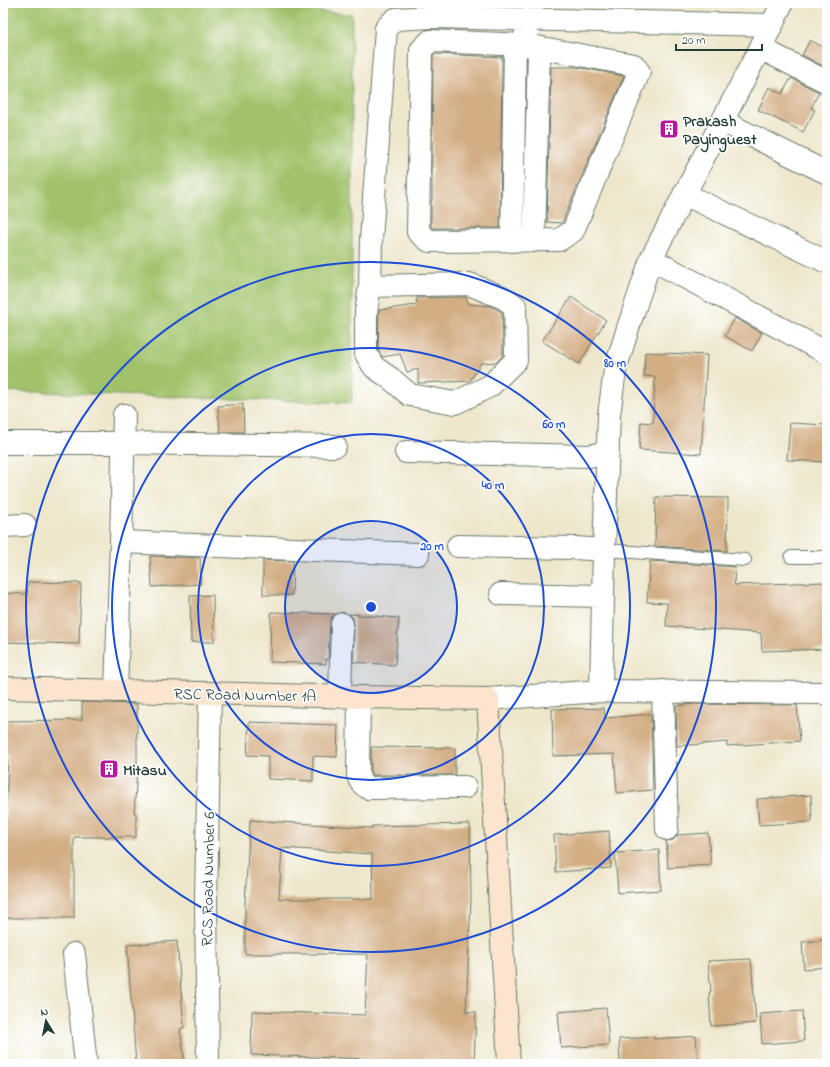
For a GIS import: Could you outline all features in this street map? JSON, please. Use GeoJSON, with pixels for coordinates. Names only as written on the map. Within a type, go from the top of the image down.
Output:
{"type":"FeatureCollection","features":[{"type":"Feature","properties":{"kind":"street"},"geometry":{"type":"LineString","coordinates":[[601,691],[609,415],[615,370],[651,259],[782,3]]}},
{"type":"Feature","properties":{"kind":"street"},"geometry":{"type":"LineString","coordinates":[[370,286],[469,284],[504,298],[516,306],[516,360],[490,386],[455,403],[410,395],[374,367],[366,354],[366,312],[370,286],[371,240],[386,28],[395,19],[433,17],[772,25]]}},
{"type":"Feature","properties":{"kind":"street"},"geometry":{"type":"LineString","coordinates":[[526,20],[534,241]]}},
{"type":"Feature","properties":{"kind":"street"},"geometry":{"type":"LineString","coordinates":[[430,41],[527,46],[634,65],[639,72],[573,231],[559,240],[429,241],[418,232],[421,50],[430,41]]}},
{"type":"Feature","properties":{"kind":"street"},"geometry":{"type":"LineString","coordinates":[[512,241],[527,46]]}},
{"type":"Feature","properties":{"kind":"street"},"geometry":{"type":"LineString","coordinates":[[760,48],[827,82]]}},
{"type":"Feature","properties":{"kind":"street"},"geometry":{"type":"LineString","coordinates":[[722,121],[827,173]]}},
{"type":"Feature","properties":{"kind":"street"},"geometry":{"type":"LineString","coordinates":[[684,194],[827,262]]}},
{"type":"Feature","properties":{"kind":"street"},"geometry":{"type":"LineString","coordinates":[[651,259],[827,353]]}},
{"type":"Feature","properties":{"kind":"street"},"geometry":{"type":"LineString","coordinates":[[116,691],[124,415]]}},
{"type":"Feature","properties":{"kind":"street"},"geometry":{"type":"LineString","coordinates":[[3,443],[335,446]]}},
{"type":"Feature","properties":{"kind":"street"},"geometry":{"type":"LineString","coordinates":[[406,452],[589,456],[608,452]]}},
{"type":"Feature","properties":{"kind":"street"},"geometry":{"type":"LineString","coordinates":[[3,526],[25,526]]}},
{"type":"Feature","properties":{"kind":"street"},"geometry":{"type":"LineString","coordinates":[[121,542],[418,554]]}},
{"type":"Feature","properties":{"kind":"street"},"geometry":{"type":"LineString","coordinates":[[458,546],[575,548],[604,550]]}},
{"type":"Feature","properties":{"kind":"street"},"geometry":{"type":"LineString","coordinates":[[500,594],[603,596]]}},
{"type":"Feature","properties":{"kind":"street"},"geometry":{"type":"LineString","coordinates":[[342,624],[359,782],[368,788],[465,787]]}},
{"type":"Feature","properties":{"kind":"street","name":"RSC Road Number 1A"},"geometry":{"type":"LineString","coordinates":[[3,688],[350,697],[488,698]]}},
{"type":"Feature","properties":{"kind":"street"},"geometry":{"type":"LineString","coordinates":[[509,1064],[488,698],[601,691],[827,693]]}},
{"type":"Feature","properties":{"kind":"street"},"geometry":{"type":"LineString","coordinates":[[663,691],[667,829]]}},
{"type":"Feature","properties":{"kind":"street","name":"RCS Road Number 6"},"geometry":{"type":"LineString","coordinates":[[208,1064],[206,902],[210,693]]}},
{"type":"Feature","properties":{"kind":"street"},"geometry":{"type":"LineString","coordinates":[[74,954],[86,1064]]}},
{"type":"Feature","properties":{"kind":"lane"},"geometry":{"type":"LineString","coordinates":[[604,550],[745,560]]}},
{"type":"Feature","properties":{"kind":"lane"},"geometry":{"type":"LineString","coordinates":[[791,557],[827,557]]}},
{"type":"Feature","properties":{"kind":"green space"},"geometry":{"type":"Polygon","coordinates":[[[3,3],[201,3],[352,14],[352,403],[3,391],[3,3]]]}},
{"type":"Feature","properties":{"kind":"building"},"geometry":{"type":"Polygon","coordinates":[[[810,40],[827,49],[827,68],[802,55],[810,40]]]}},
{"type":"Feature","properties":{"kind":"building"},"geometry":{"type":"Polygon","coordinates":[[[433,55],[502,57],[500,228],[433,228],[431,226],[433,55]]]}},
{"type":"Feature","properties":{"kind":"building"},"geometry":{"type":"Polygon","coordinates":[[[551,67],[577,67],[624,76],[562,223],[547,222],[551,67]]]}},
{"type":"Feature","properties":{"kind":"building"},"geometry":{"type":"Polygon","coordinates":[[[791,78],[819,92],[811,108],[815,110],[803,132],[758,110],[769,87],[782,94],[791,78]]]}},
{"type":"Feature","properties":{"kind":"building"},"geometry":{"type":"Polygon","coordinates":[[[466,297],[468,304],[490,306],[502,312],[503,355],[497,362],[481,363],[470,381],[418,383],[418,369],[407,372],[400,354],[382,357],[378,350],[379,310],[416,305],[417,298],[466,297]]]}},
{"type":"Feature","properties":{"kind":"building"},"geometry":{"type":"Polygon","coordinates":[[[571,297],[606,320],[579,364],[542,341],[571,297]]]}},
{"type":"Feature","properties":{"kind":"building"},"geometry":{"type":"Polygon","coordinates":[[[735,318],[762,333],[752,351],[725,336],[735,318]]]}},
{"type":"Feature","properties":{"kind":"building"},"geometry":{"type":"Polygon","coordinates":[[[645,352],[707,355],[701,454],[639,450],[641,422],[653,423],[655,377],[644,376],[645,352]]]}},
{"type":"Feature","properties":{"kind":"building"},"geometry":{"type":"Polygon","coordinates":[[[243,404],[244,432],[220,432],[218,406],[243,404]]]}},
{"type":"Feature","properties":{"kind":"building"},"geometry":{"type":"Polygon","coordinates":[[[790,423],[827,425],[827,462],[787,460],[790,423]]]}},
{"type":"Feature","properties":{"kind":"building"},"geometry":{"type":"Polygon","coordinates":[[[656,497],[728,498],[727,551],[655,546],[656,497]]]}},
{"type":"Feature","properties":{"kind":"building"},"geometry":{"type":"Polygon","coordinates":[[[150,556],[200,558],[201,584],[152,587],[150,556]]]}},
{"type":"Feature","properties":{"kind":"building"},"geometry":{"type":"Polygon","coordinates":[[[263,560],[293,561],[292,595],[263,595],[263,560]]]}},
{"type":"Feature","properties":{"kind":"building"},"geometry":{"type":"Polygon","coordinates":[[[650,561],[735,567],[734,585],[827,582],[827,649],[762,651],[761,633],[666,626],[667,603],[647,602],[650,561]]]}},
{"type":"Feature","properties":{"kind":"building"},"geometry":{"type":"Polygon","coordinates":[[[28,582],[81,583],[79,644],[3,642],[3,593],[27,594],[28,582]]]}},
{"type":"Feature","properties":{"kind":"building"},"geometry":{"type":"Polygon","coordinates":[[[213,595],[214,642],[191,642],[190,596],[213,595]]]}},
{"type":"Feature","properties":{"kind":"building"},"geometry":{"type":"Polygon","coordinates":[[[271,612],[335,614],[331,618],[330,623],[328,660],[326,659],[326,664],[270,662],[271,612]]]}},
{"type":"Feature","properties":{"kind":"building"},"geometry":{"type":"Polygon","coordinates":[[[349,614],[399,618],[395,665],[353,662],[354,624],[353,618],[349,614]]]}},
{"type":"Feature","properties":{"kind":"building"},"geometry":{"type":"Polygon","coordinates":[[[82,702],[137,704],[137,772],[134,813],[136,813],[136,837],[74,837],[74,918],[3,918],[3,840],[5,840],[8,755],[3,755],[3,721],[82,720],[82,702]]]}},
{"type":"Feature","properties":{"kind":"building"},"geometry":{"type":"Polygon","coordinates":[[[694,704],[797,705],[800,741],[727,746],[727,742],[677,746],[676,706],[694,704]]]}},
{"type":"Feature","properties":{"kind":"building"},"geometry":{"type":"Polygon","coordinates":[[[604,708],[605,718],[651,714],[653,790],[617,793],[614,754],[553,756],[552,709],[604,708]]]}},
{"type":"Feature","properties":{"kind":"building"},"geometry":{"type":"Polygon","coordinates":[[[249,722],[338,725],[337,757],[313,756],[313,781],[268,779],[268,756],[247,755],[249,722]]]}},
{"type":"Feature","properties":{"kind":"building"},"geometry":{"type":"Polygon","coordinates":[[[371,747],[455,748],[455,775],[371,775],[371,747]]]}},
{"type":"Feature","properties":{"kind":"building"},"geometry":{"type":"Polygon","coordinates":[[[811,795],[812,822],[759,825],[757,799],[811,795]]]}},
{"type":"Feature","properties":{"kind":"building"},"geometry":{"type":"Polygon","coordinates":[[[250,820],[372,828],[372,826],[470,824],[471,899],[466,1012],[476,1012],[474,1064],[371,1064],[371,1059],[251,1055],[252,1011],[365,1015],[368,954],[245,954],[245,901],[250,820]],[[282,848],[279,899],[373,899],[372,854],[282,848]]]}},
{"type":"Feature","properties":{"kind":"building"},"geometry":{"type":"Polygon","coordinates":[[[609,831],[611,868],[556,872],[554,835],[609,831]]]}},
{"type":"Feature","properties":{"kind":"building"},"geometry":{"type":"Polygon","coordinates":[[[708,833],[711,865],[668,868],[666,841],[673,840],[678,835],[708,833]]]}},
{"type":"Feature","properties":{"kind":"building"},"geometry":{"type":"Polygon","coordinates":[[[659,850],[661,890],[618,893],[615,853],[659,850]]]}},
{"type":"Feature","properties":{"kind":"building"},"geometry":{"type":"Polygon","coordinates":[[[827,940],[827,967],[804,969],[802,942],[827,940]]]}},
{"type":"Feature","properties":{"kind":"building"},"geometry":{"type":"Polygon","coordinates":[[[177,941],[184,1028],[180,1029],[185,1064],[136,1064],[127,945],[177,941]]]}},
{"type":"Feature","properties":{"kind":"building"},"geometry":{"type":"Polygon","coordinates":[[[751,959],[756,1023],[711,1026],[709,992],[711,992],[708,961],[751,959]]]}},
{"type":"Feature","properties":{"kind":"building"},"geometry":{"type":"Polygon","coordinates":[[[606,1008],[609,1045],[561,1048],[558,1012],[606,1008]]]}},
{"type":"Feature","properties":{"kind":"building"},"geometry":{"type":"Polygon","coordinates":[[[802,1011],[804,1041],[762,1044],[760,1014],[802,1011]]]}},
{"type":"Feature","properties":{"kind":"building"},"geometry":{"type":"Polygon","coordinates":[[[696,1036],[698,1064],[620,1064],[619,1039],[654,1037],[654,1039],[696,1036]]]}},
{"type":"Feature","properties":{"kind":"place","name":"Prakash Payinguest"},"geometry":{"type":"Point","coordinates":[669,129]}},
{"type":"Feature","properties":{"kind":"place","name":"Mitasu"},"geometry":{"type":"Point","coordinates":[109,769]}}]}
